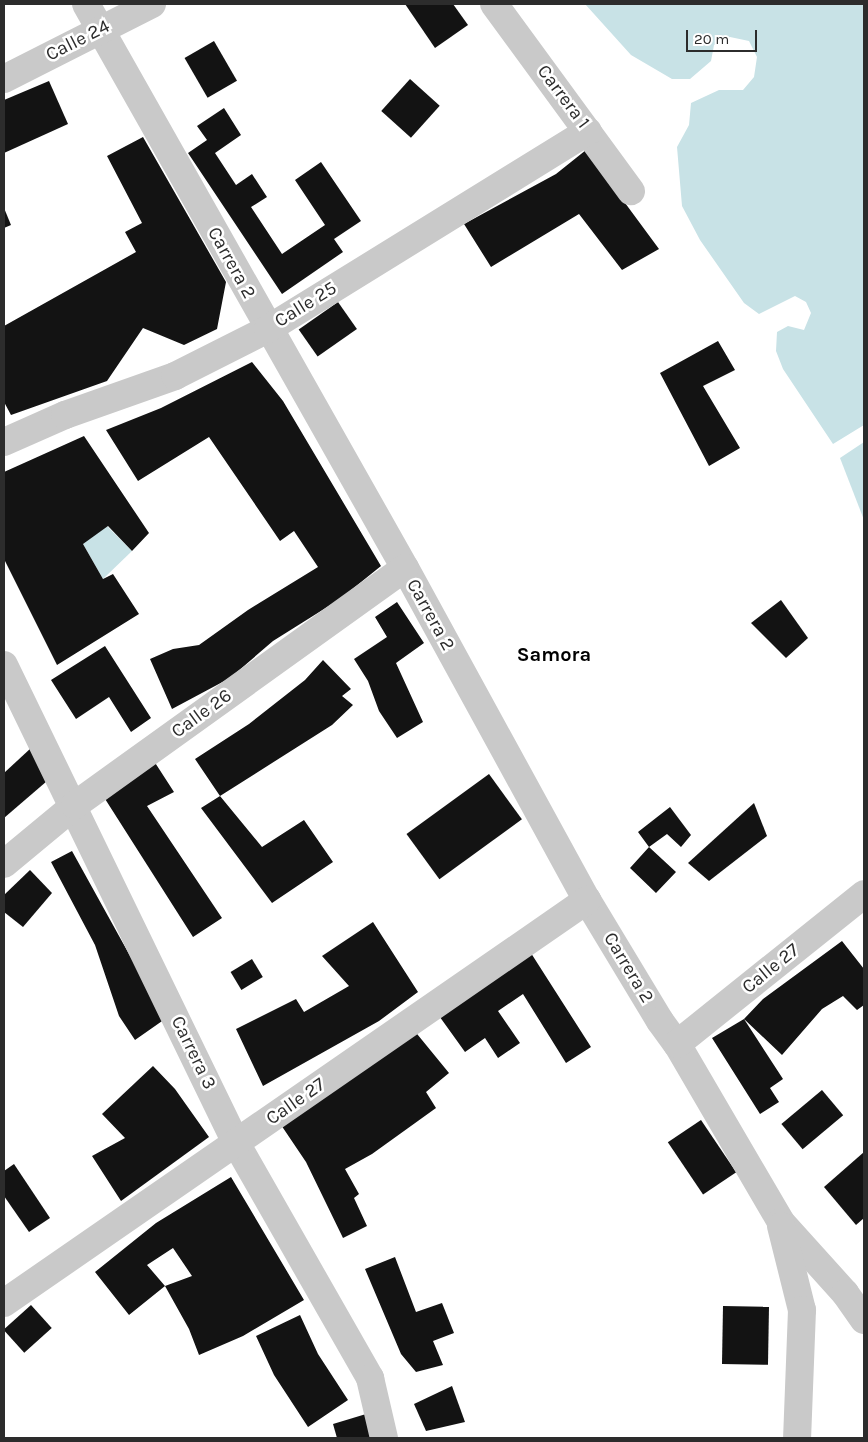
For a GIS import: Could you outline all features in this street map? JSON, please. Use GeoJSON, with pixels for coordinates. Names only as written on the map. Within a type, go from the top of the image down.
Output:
{"type":"FeatureCollection","features":[{"type":"Feature","properties":{"kind":"street","name":"Carrera 2"},"geometry":{"type":"LineString","coordinates":[[86,4],[268,329],[405,568],[587,900],[660,1021],[677,1044],[780,1222]]}},
{"type":"Feature","properties":{"kind":"street","name":"Calle 24"},"geometry":{"type":"LineString","coordinates":[[4,79],[152,4]]}},
{"type":"Feature","properties":{"kind":"street","name":"Carrera 1"},"geometry":{"type":"LineString","coordinates":[[496,5],[631,191]]}},
{"type":"Feature","properties":{"kind":"street","name":"Calle 25"},"geometry":{"type":"LineString","coordinates":[[4,442],[65,415],[176,376],[268,329],[588,131]]}},
{"type":"Feature","properties":{"kind":"street","name":"Calle 26"},"geometry":{"type":"LineString","coordinates":[[4,864],[75,805],[405,568]]}},
{"type":"Feature","properties":{"kind":"street","name":"Carrera 3"},"geometry":{"type":"LineString","coordinates":[[4,665],[75,805],[236,1143],[370,1378],[384,1438]]}},
{"type":"Feature","properties":{"kind":"street","name":"Calle 27"},"geometry":{"type":"LineString","coordinates":[[677,1044],[864,894]]}},
{"type":"Feature","properties":{"kind":"street","name":"Calle 27"},"geometry":{"type":"LineString","coordinates":[[4,1302],[587,900]]}},
{"type":"Feature","properties":{"kind":"street"},"geometry":{"type":"LineString","coordinates":[[780,1222],[845,1293],[864,1320]]}},
{"type":"Feature","properties":{"kind":"street"},"geometry":{"type":"LineString","coordinates":[[780,1222],[802,1310],[797,1438]]}},
{"type":"Feature","properties":{"kind":"water"},"geometry":{"type":"Polygon","coordinates":[[[585,4],[864,4],[864,425],[833,444],[783,369],[776,351],[777,332],[788,326],[804,330],[811,313],[806,302],[795,296],[759,314],[744,303],[700,240],[682,206],[677,147],[689,125],[691,103],[719,90],[743,90],[754,77],[757,57],[749,41],[730,37],[714,45],[711,61],[690,79],[672,79],[631,55],[585,4]]]}},
{"type":"Feature","properties":{"kind":"water"},"geometry":{"type":"Polygon","coordinates":[[[864,442],[864,520],[840,458],[864,442]]]}},
{"type":"Feature","properties":{"kind":"water"},"geometry":{"type":"Polygon","coordinates":[[[106,525],[132,551],[103,579],[83,544],[106,525]]]}},
{"type":"Feature","properties":{"kind":"building"},"geometry":{"type":"Polygon","coordinates":[[[405,4],[453,4],[468,25],[435,48],[405,4]]]}},
{"type":"Feature","properties":{"kind":"building"},"geometry":{"type":"Polygon","coordinates":[[[214,41],[237,81],[208,98],[185,58],[214,41]]]}},
{"type":"Feature","properties":{"kind":"building"},"geometry":{"type":"Polygon","coordinates":[[[410,79],[440,106],[411,138],[381,111],[410,79]]]}},
{"type":"Feature","properties":{"kind":"building"},"geometry":{"type":"Polygon","coordinates":[[[49,81],[68,124],[4,153],[4,100],[49,81]]]}},
{"type":"Feature","properties":{"kind":"building"},"geometry":{"type":"Polygon","coordinates":[[[224,108],[241,135],[215,153],[236,185],[252,174],[267,197],[251,207],[282,254],[325,225],[295,180],[321,162],[361,221],[334,239],[343,252],[282,294],[188,153],[207,140],[197,126],[224,108]]]}},
{"type":"Feature","properties":{"kind":"building"},"geometry":{"type":"Polygon","coordinates":[[[143,137],[226,282],[217,329],[184,345],[143,328],[107,381],[11,415],[4,402],[4,326],[136,252],[125,232],[142,223],[107,156],[143,137]]]}},
{"type":"Feature","properties":{"kind":"building"},"geometry":{"type":"Polygon","coordinates":[[[586,150],[659,249],[622,270],[579,214],[491,267],[464,224],[556,174],[586,150]]]}},
{"type":"Feature","properties":{"kind":"building"},"geometry":{"type":"Polygon","coordinates":[[[4,208],[11,225],[4,228],[4,208]]]}},
{"type":"Feature","properties":{"kind":"building"},"geometry":{"type":"Polygon","coordinates":[[[338,302],[357,329],[318,357],[299,330],[338,302]]]}},
{"type":"Feature","properties":{"kind":"building"},"geometry":{"type":"Polygon","coordinates":[[[718,341],[735,370],[703,386],[740,448],[709,466],[660,373],[718,341]]]}},
{"type":"Feature","properties":{"kind":"building"},"geometry":{"type":"Polygon","coordinates":[[[252,362],[283,401],[381,566],[340,599],[273,641],[230,678],[172,709],[150,659],[173,649],[199,645],[248,610],[318,567],[294,531],[280,541],[209,437],[138,481],[106,430],[161,408],[252,362]]]}},
{"type":"Feature","properties":{"kind":"building"},"geometry":{"type":"Polygon","coordinates":[[[84,436],[149,533],[132,551],[108,526],[83,544],[103,579],[113,574],[139,614],[57,665],[4,559],[4,472],[84,436]]]}},
{"type":"Feature","properties":{"kind":"building"},"geometry":{"type":"Polygon","coordinates":[[[781,600],[808,638],[786,658],[751,623],[781,600]]]}},
{"type":"Feature","properties":{"kind":"building"},"geometry":{"type":"Polygon","coordinates":[[[397,602],[424,643],[396,663],[423,722],[397,738],[379,711],[368,681],[354,659],[387,637],[375,617],[397,602]]]}},
{"type":"Feature","properties":{"kind":"building"},"geometry":{"type":"Polygon","coordinates":[[[105,646],[151,718],[131,732],[109,697],[76,719],[51,680],[105,646]]]}},
{"type":"Feature","properties":{"kind":"building"},"geometry":{"type":"Polygon","coordinates":[[[323,660],[351,689],[342,696],[353,705],[332,725],[220,796],[195,759],[249,724],[305,680],[323,660]]]}},
{"type":"Feature","properties":{"kind":"building"},"geometry":{"type":"Polygon","coordinates":[[[31,748],[54,775],[4,818],[4,773],[31,748]]]}},
{"type":"Feature","properties":{"kind":"building"},"geometry":{"type":"Polygon","coordinates":[[[152,758],[174,792],[147,806],[222,918],[193,937],[100,791],[152,758]]]}},
{"type":"Feature","properties":{"kind":"building"},"geometry":{"type":"Polygon","coordinates":[[[489,774],[522,819],[439,879],[406,834],[489,774]]]}},
{"type":"Feature","properties":{"kind":"building"},"geometry":{"type":"Polygon","coordinates":[[[220,796],[262,847],[304,820],[333,862],[272,903],[201,808],[220,796]]]}},
{"type":"Feature","properties":{"kind":"building"},"geometry":{"type":"Polygon","coordinates":[[[754,803],[767,836],[709,881],[688,863],[754,803]]]}},
{"type":"Feature","properties":{"kind":"building"},"geometry":{"type":"Polygon","coordinates":[[[670,807],[691,835],[681,847],[667,834],[649,847],[638,832],[670,807]]]}},
{"type":"Feature","properties":{"kind":"building"},"geometry":{"type":"Polygon","coordinates":[[[649,847],[676,872],[656,893],[630,868],[649,847]]]}},
{"type":"Feature","properties":{"kind":"building"},"geometry":{"type":"Polygon","coordinates":[[[72,851],[165,1019],[135,1040],[119,1016],[95,945],[51,862],[72,851]]]}},
{"type":"Feature","properties":{"kind":"building"},"geometry":{"type":"Polygon","coordinates":[[[30,870],[52,893],[23,927],[4,912],[4,895],[30,870]]]}},
{"type":"Feature","properties":{"kind":"building"},"geometry":{"type":"Polygon","coordinates":[[[373,922],[418,992],[379,1021],[263,1086],[236,1029],[296,999],[304,1012],[349,986],[322,956],[373,922]]]}},
{"type":"Feature","properties":{"kind":"building"},"geometry":{"type":"Polygon","coordinates":[[[842,941],[864,969],[864,1005],[857,1010],[843,996],[822,1009],[782,1055],[744,1019],[763,999],[842,941]]]}},
{"type":"Feature","properties":{"kind":"building"},"geometry":{"type":"Polygon","coordinates":[[[529,950],[591,1047],[566,1063],[523,994],[498,1011],[520,1043],[498,1058],[485,1038],[465,1052],[437,1013],[529,950]]]}},
{"type":"Feature","properties":{"kind":"building"},"geometry":{"type":"Polygon","coordinates":[[[252,959],[263,977],[241,990],[231,972],[252,959]]]}},
{"type":"Feature","properties":{"kind":"building"},"geometry":{"type":"Polygon","coordinates":[[[744,1019],[783,1079],[770,1088],[779,1102],[760,1114],[712,1038],[744,1019]]]}},
{"type":"Feature","properties":{"kind":"building"},"geometry":{"type":"Polygon","coordinates":[[[413,1029],[449,1073],[426,1092],[436,1108],[372,1154],[345,1169],[359,1194],[354,1198],[367,1226],[343,1238],[306,1162],[277,1119],[413,1029]]]}},
{"type":"Feature","properties":{"kind":"building"},"geometry":{"type":"Polygon","coordinates":[[[153,1066],[175,1089],[209,1137],[121,1201],[92,1156],[125,1138],[102,1114],[153,1066]]]}},
{"type":"Feature","properties":{"kind":"building"},"geometry":{"type":"Polygon","coordinates":[[[822,1090],[843,1115],[803,1149],[781,1124],[822,1090]]]}},
{"type":"Feature","properties":{"kind":"building"},"geometry":{"type":"Polygon","coordinates":[[[701,1120],[736,1172],[703,1195],[668,1142],[701,1120]]]}},
{"type":"Feature","properties":{"kind":"building"},"geometry":{"type":"Polygon","coordinates":[[[864,1152],[864,1218],[856,1225],[824,1187],[864,1152]]]}},
{"type":"Feature","properties":{"kind":"building"},"geometry":{"type":"Polygon","coordinates":[[[14,1164],[50,1218],[29,1232],[4,1196],[4,1171],[14,1164]]]}},
{"type":"Feature","properties":{"kind":"building"},"geometry":{"type":"Polygon","coordinates":[[[231,1177],[304,1300],[243,1336],[199,1355],[189,1329],[165,1286],[129,1315],[95,1272],[156,1223],[231,1177]],[[173,1248],[147,1265],[165,1286],[192,1276],[173,1248]]]}},
{"type":"Feature","properties":{"kind":"building"},"geometry":{"type":"Polygon","coordinates":[[[395,1257],[416,1312],[442,1303],[454,1333],[433,1341],[443,1365],[416,1372],[401,1354],[365,1269],[395,1257]]]}},
{"type":"Feature","properties":{"kind":"building"},"geometry":{"type":"Polygon","coordinates":[[[31,1305],[52,1328],[24,1353],[4,1329],[31,1305]]]}},
{"type":"Feature","properties":{"kind":"building"},"geometry":{"type":"Polygon","coordinates":[[[723,1306],[769,1307],[768,1365],[722,1364],[723,1306]]]}},
{"type":"Feature","properties":{"kind":"building"},"geometry":{"type":"Polygon","coordinates":[[[300,1315],[318,1354],[348,1400],[308,1427],[274,1375],[256,1336],[300,1315]]]}},
{"type":"Feature","properties":{"kind":"building"},"geometry":{"type":"Polygon","coordinates":[[[452,1386],[465,1422],[426,1431],[414,1404],[452,1386]]]}},
{"type":"Feature","properties":{"kind":"building"},"geometry":{"type":"Polygon","coordinates":[[[376,1411],[383,1438],[337,1438],[333,1424],[376,1411]]]}},
{"type":"Feature","properties":{"kind":"district","name":"Samora"},"geometry":{"type":"Point","coordinates":[554,654]}}]}
